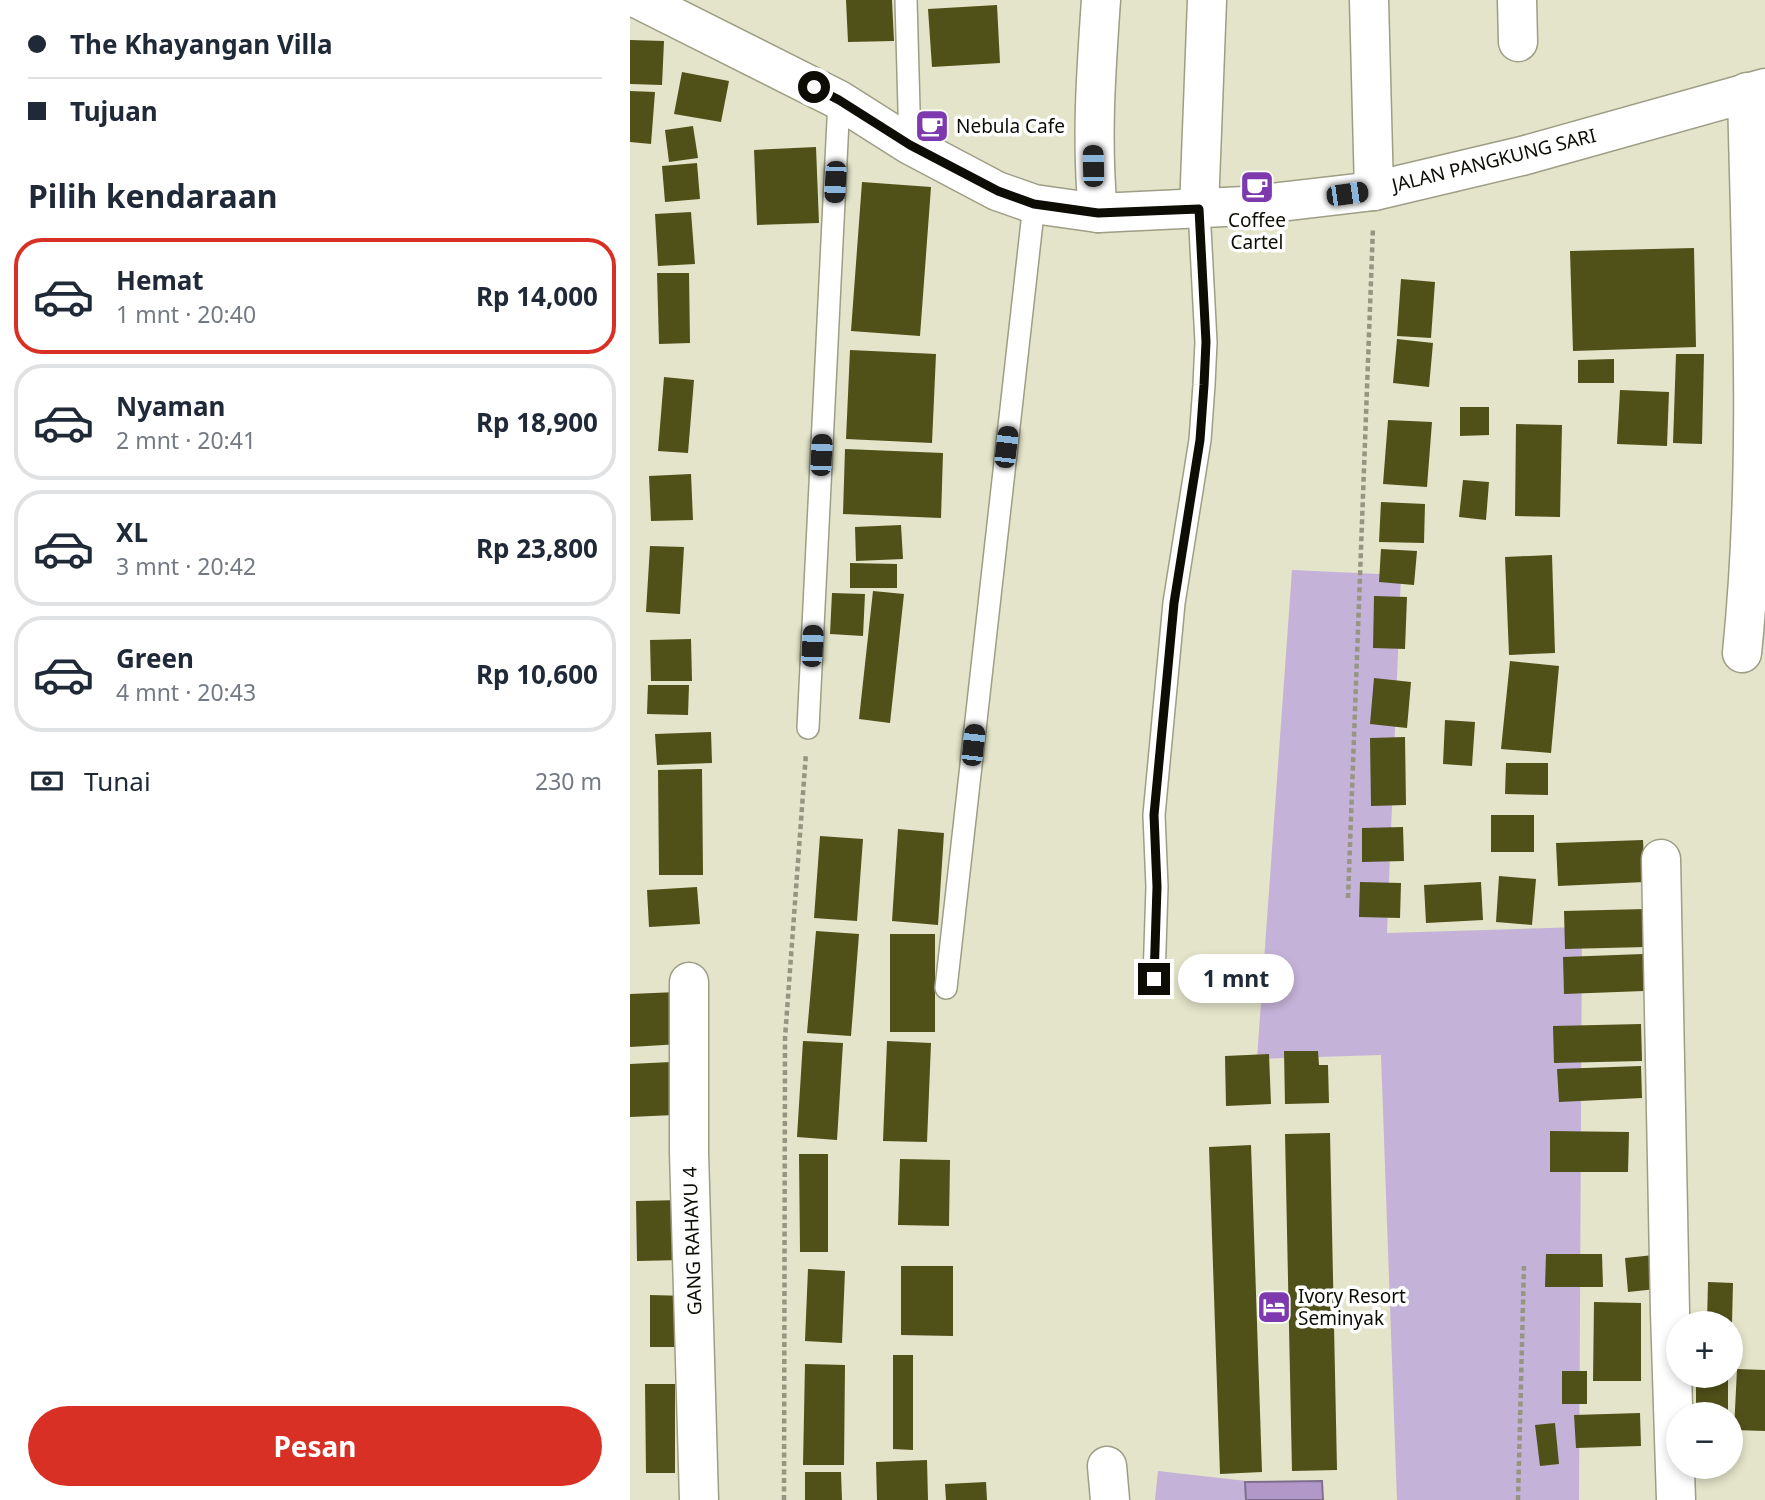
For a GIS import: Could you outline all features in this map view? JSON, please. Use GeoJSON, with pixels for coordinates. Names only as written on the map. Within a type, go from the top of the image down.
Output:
{"type":"FeatureCollection","features":[{"type":"Feature","properties":{"kind":"street","name":"JALAN PANGKUNG SARI"},"geometry":{"type":"LineString","coordinates":[[640,0],[839,100],[910,145],[998,191],[1034,204],[1098,213],[1293,202],[1374,191],[1522,156],[1756,90]]}},
{"type":"Feature","properties":{"kind":"street"},"geometry":{"type":"LineString","coordinates":[[1098,213],[1093,166],[1093,129],[1101,0]]}},
{"type":"Feature","properties":{"kind":"street"},"geometry":{"type":"LineString","coordinates":[[1199,209],[1207,0]]}},
{"type":"Feature","properties":{"kind":"street"},"geometry":{"type":"LineString","coordinates":[[1368,0],[1374,191]]}},
{"type":"Feature","properties":{"kind":"street"},"geometry":{"type":"LineString","coordinates":[[1517,0],[1518,43]]}},
{"type":"Feature","properties":{"kind":"street"},"geometry":{"type":"LineString","coordinates":[[1742,653],[1750,577],[1754,417],[1756,90]]}},
{"type":"Feature","properties":{"kind":"street"},"geometry":{"type":"LineString","coordinates":[[1661,859],[1676,1500]]}},
{"type":"Feature","properties":{"kind":"street","name":"GANG RAHAYU 4"},"geometry":{"type":"LineString","coordinates":[[690,982],[689,1153],[699,1500]]}},
{"type":"Feature","properties":{"kind":"lane"},"geometry":{"type":"LineString","coordinates":[[906,0],[910,145]]}},
{"type":"Feature","properties":{"kind":"lane"},"geometry":{"type":"LineString","coordinates":[[808,728],[839,100]]}},
{"type":"Feature","properties":{"kind":"lane"},"geometry":{"type":"LineString","coordinates":[[946,988],[1034,204]]}},
{"type":"Feature","properties":{"kind":"lane"},"geometry":{"type":"LineString","coordinates":[[1154,979],[1157,887],[1154,815],[1174,603],[1200,440],[1204,385],[1206,342],[1199,209]]}},
{"type":"Feature","properties":{"kind":"path"},"geometry":{"type":"LineString","coordinates":[[1348,898],[1374,191]]}},
{"type":"Feature","properties":{"kind":"path"},"geometry":{"type":"LineString","coordinates":[[784,1500],[785,1038],[808,728]]}},
{"type":"Feature","properties":{"kind":"path"},"geometry":{"type":"LineString","coordinates":[[1518,1500],[1524,1266]]}},
{"type":"Feature","properties":{"kind":"shaded area"},"geometry":{"type":"Polygon","coordinates":[[[1292,570],[1401,575],[1387,933],[1582,927],[1579,1500],[1397,1500],[1381,1055],[1257,1059],[1292,570]]]}},
{"type":"Feature","properties":{"kind":"shaded area"},"geometry":{"type":"Polygon","coordinates":[[[1158,1471],[1255,1482],[1257,1500],[1155,1500],[1158,1471]]]}},
{"type":"Feature","properties":{"kind":"shaded area"},"geometry":{"type":"Polygon","coordinates":[[[1322,1481],[1323,1500],[1246,1500],[1245,1482],[1322,1481]]]}},
{"type":"Feature","properties":{"kind":"building"},"geometry":{"type":"Polygon","coordinates":[[[846,0],[892,0],[894,41],[848,42],[846,0]]]}},
{"type":"Feature","properties":{"kind":"building"},"geometry":{"type":"Polygon","coordinates":[[[997,5],[1000,63],[932,67],[928,9],[997,5]]]}},
{"type":"Feature","properties":{"kind":"building"},"geometry":{"type":"Polygon","coordinates":[[[630,40],[664,41],[662,85],[630,84],[630,40]]]}},
{"type":"Feature","properties":{"kind":"building"},"geometry":{"type":"Polygon","coordinates":[[[682,72],[729,81],[721,122],[674,114],[682,72]]]}},
{"type":"Feature","properties":{"kind":"building"},"geometry":{"type":"Polygon","coordinates":[[[630,91],[655,92],[651,144],[630,142],[630,91]]]}},
{"type":"Feature","properties":{"kind":"building"},"geometry":{"type":"Polygon","coordinates":[[[693,126],[698,158],[669,162],[665,130],[693,126]]]}},
{"type":"Feature","properties":{"kind":"building"},"geometry":{"type":"Polygon","coordinates":[[[816,147],[819,223],[757,225],[754,150],[816,147]]]}},
{"type":"Feature","properties":{"kind":"building"},"geometry":{"type":"Polygon","coordinates":[[[697,163],[700,199],[665,202],[662,166],[697,163]]]}},
{"type":"Feature","properties":{"kind":"building"},"geometry":{"type":"Polygon","coordinates":[[[862,182],[931,187],[920,336],[851,331],[862,182]]]}},
{"type":"Feature","properties":{"kind":"building"},"geometry":{"type":"Polygon","coordinates":[[[691,212],[695,264],[658,266],[655,214],[691,212]]]}},
{"type":"Feature","properties":{"kind":"building"},"geometry":{"type":"Polygon","coordinates":[[[1694,248],[1696,347],[1573,351],[1570,251],[1694,248]]]}},
{"type":"Feature","properties":{"kind":"building"},"geometry":{"type":"Polygon","coordinates":[[[657,273],[689,273],[690,343],[659,344],[657,273]]]}},
{"type":"Feature","properties":{"kind":"building"},"geometry":{"type":"Polygon","coordinates":[[[1401,279],[1435,282],[1431,338],[1397,336],[1401,279]]]}},
{"type":"Feature","properties":{"kind":"building"},"geometry":{"type":"Polygon","coordinates":[[[1397,339],[1433,343],[1429,387],[1393,383],[1397,339]]]}},
{"type":"Feature","properties":{"kind":"building"},"geometry":{"type":"Polygon","coordinates":[[[850,350],[936,354],[932,443],[846,439],[850,350]]]}},
{"type":"Feature","properties":{"kind":"building"},"geometry":{"type":"Polygon","coordinates":[[[1676,354],[1704,354],[1702,444],[1673,443],[1676,354]]]}},
{"type":"Feature","properties":{"kind":"building"},"geometry":{"type":"Polygon","coordinates":[[[1614,359],[1614,383],[1578,383],[1578,360],[1614,359]]]}},
{"type":"Feature","properties":{"kind":"building"},"geometry":{"type":"Polygon","coordinates":[[[664,377],[694,380],[688,453],[658,451],[664,377]]]}},
{"type":"Feature","properties":{"kind":"building"},"geometry":{"type":"Polygon","coordinates":[[[1620,390],[1669,392],[1667,446],[1617,444],[1620,390]]]}},
{"type":"Feature","properties":{"kind":"building"},"geometry":{"type":"Polygon","coordinates":[[[1460,407],[1489,407],[1489,435],[1460,436],[1460,407]]]}},
{"type":"Feature","properties":{"kind":"building"},"geometry":{"type":"Polygon","coordinates":[[[1388,420],[1432,422],[1427,487],[1383,484],[1388,420]]]}},
{"type":"Feature","properties":{"kind":"building"},"geometry":{"type":"Polygon","coordinates":[[[1516,424],[1562,425],[1560,517],[1515,516],[1516,424]]]}},
{"type":"Feature","properties":{"kind":"building"},"geometry":{"type":"Polygon","coordinates":[[[845,449],[943,453],[941,518],[843,514],[845,449]]]}},
{"type":"Feature","properties":{"kind":"building"},"geometry":{"type":"Polygon","coordinates":[[[691,474],[693,520],[651,521],[649,476],[691,474]]]}},
{"type":"Feature","properties":{"kind":"building"},"geometry":{"type":"Polygon","coordinates":[[[1463,480],[1489,482],[1486,520],[1459,517],[1463,480]]]}},
{"type":"Feature","properties":{"kind":"building"},"geometry":{"type":"Polygon","coordinates":[[[1381,502],[1425,504],[1424,543],[1379,542],[1381,502]]]}},
{"type":"Feature","properties":{"kind":"building"},"geometry":{"type":"Polygon","coordinates":[[[901,525],[903,559],[856,561],[855,527],[901,525]]]}},
{"type":"Feature","properties":{"kind":"building"},"geometry":{"type":"Polygon","coordinates":[[[650,546],[684,547],[680,614],[646,612],[650,546]]]}},
{"type":"Feature","properties":{"kind":"building"},"geometry":{"type":"Polygon","coordinates":[[[1381,549],[1417,551],[1414,585],[1379,582],[1381,549]]]}},
{"type":"Feature","properties":{"kind":"building"},"geometry":{"type":"Polygon","coordinates":[[[1552,555],[1555,653],[1509,655],[1505,557],[1552,555]]]}},
{"type":"Feature","properties":{"kind":"building"},"geometry":{"type":"Polygon","coordinates":[[[850,563],[897,564],[897,588],[850,588],[850,563]]]}},
{"type":"Feature","properties":{"kind":"building"},"geometry":{"type":"Polygon","coordinates":[[[873,591],[904,594],[890,723],[859,719],[873,591]]]}},
{"type":"Feature","properties":{"kind":"building"},"geometry":{"type":"Polygon","coordinates":[[[832,593],[865,594],[863,636],[830,634],[832,593]]]}},
{"type":"Feature","properties":{"kind":"building"},"geometry":{"type":"Polygon","coordinates":[[[1374,596],[1407,597],[1405,649],[1373,648],[1374,596]]]}},
{"type":"Feature","properties":{"kind":"building"},"geometry":{"type":"Polygon","coordinates":[[[691,639],[692,681],[651,681],[650,640],[691,639]]]}},
{"type":"Feature","properties":{"kind":"building"},"geometry":{"type":"Polygon","coordinates":[[[1510,661],[1559,666],[1551,753],[1501,749],[1510,661]]]}},
{"type":"Feature","properties":{"kind":"building"},"geometry":{"type":"Polygon","coordinates":[[[1374,678],[1411,682],[1407,728],[1370,724],[1374,678]]]}},
{"type":"Feature","properties":{"kind":"building"},"geometry":{"type":"Polygon","coordinates":[[[648,685],[689,685],[688,715],[647,714],[648,685]]]}},
{"type":"Feature","properties":{"kind":"building"},"geometry":{"type":"Polygon","coordinates":[[[1445,720],[1475,722],[1472,766],[1443,764],[1445,720]]]}},
{"type":"Feature","properties":{"kind":"building"},"geometry":{"type":"Polygon","coordinates":[[[711,732],[712,763],[657,765],[655,734],[711,732]]]}},
{"type":"Feature","properties":{"kind":"building"},"geometry":{"type":"Polygon","coordinates":[[[1405,737],[1406,805],[1371,806],[1370,738],[1405,737]]]}},
{"type":"Feature","properties":{"kind":"building"},"geometry":{"type":"Polygon","coordinates":[[[1506,763],[1548,763],[1548,795],[1505,794],[1506,763]]]}},
{"type":"Feature","properties":{"kind":"building"},"geometry":{"type":"Polygon","coordinates":[[[702,769],[703,875],[659,875],[658,770],[702,769]]]}},
{"type":"Feature","properties":{"kind":"building"},"geometry":{"type":"Polygon","coordinates":[[[1491,815],[1534,815],[1534,852],[1491,852],[1491,815]]]}},
{"type":"Feature","properties":{"kind":"building"},"geometry":{"type":"Polygon","coordinates":[[[1403,827],[1404,861],[1362,862],[1362,828],[1403,827]]]}},
{"type":"Feature","properties":{"kind":"building"},"geometry":{"type":"Polygon","coordinates":[[[898,829],[944,833],[938,925],[892,921],[898,829]]]}},
{"type":"Feature","properties":{"kind":"building"},"geometry":{"type":"Polygon","coordinates":[[[820,836],[863,839],[857,921],[814,918],[820,836]]]}},
{"type":"Feature","properties":{"kind":"building"},"geometry":{"type":"Polygon","coordinates":[[[1643,840],[1645,882],[1558,886],[1556,843],[1643,840]]]}},
{"type":"Feature","properties":{"kind":"building"},"geometry":{"type":"Polygon","coordinates":[[[1499,876],[1536,879],[1532,925],[1496,922],[1499,876]]]}},
{"type":"Feature","properties":{"kind":"building"},"geometry":{"type":"Polygon","coordinates":[[[1360,882],[1401,883],[1400,918],[1359,917],[1360,882]]]}},
{"type":"Feature","properties":{"kind":"building"},"geometry":{"type":"Polygon","coordinates":[[[1481,882],[1483,920],[1426,923],[1424,885],[1481,882]]]}},
{"type":"Feature","properties":{"kind":"building"},"geometry":{"type":"Polygon","coordinates":[[[697,887],[700,924],[649,927],[647,890],[697,887]]]}},
{"type":"Feature","properties":{"kind":"building"},"geometry":{"type":"Polygon","coordinates":[[[1646,909],[1646,947],[1565,949],[1564,911],[1646,909]]]}},
{"type":"Feature","properties":{"kind":"building"},"geometry":{"type":"Polygon","coordinates":[[[816,931],[859,934],[851,1036],[807,1033],[816,931]]]}},
{"type":"Feature","properties":{"kind":"building"},"geometry":{"type":"Polygon","coordinates":[[[890,934],[935,934],[935,1032],[890,1032],[890,934]]]}},
{"type":"Feature","properties":{"kind":"building"},"geometry":{"type":"Polygon","coordinates":[[[1643,954],[1644,991],[1564,994],[1563,957],[1643,954]]]}},
{"type":"Feature","properties":{"kind":"building"},"geometry":{"type":"Polygon","coordinates":[[[677,992],[680,1044],[630,1047],[630,994],[677,992]]]}},
{"type":"Feature","properties":{"kind":"building"},"geometry":{"type":"Polygon","coordinates":[[[1641,1024],[1642,1061],[1554,1063],[1553,1026],[1641,1024]]]}},
{"type":"Feature","properties":{"kind":"building"},"geometry":{"type":"Polygon","coordinates":[[[803,1041],[843,1043],[837,1140],[797,1137],[803,1041]]]}},
{"type":"Feature","properties":{"kind":"building"},"geometry":{"type":"Polygon","coordinates":[[[887,1041],[931,1043],[927,1142],[883,1141],[887,1041]]]}},
{"type":"Feature","properties":{"kind":"building"},"geometry":{"type":"Polygon","coordinates":[[[1284,1051],[1318,1051],[1319,1065],[1328,1065],[1329,1103],[1285,1104],[1284,1051]]]}},
{"type":"Feature","properties":{"kind":"building"},"geometry":{"type":"Polygon","coordinates":[[[1269,1054],[1271,1104],[1226,1106],[1225,1056],[1269,1054]]]}},
{"type":"Feature","properties":{"kind":"building"},"geometry":{"type":"Polygon","coordinates":[[[671,1062],[674,1115],[630,1117],[630,1064],[671,1062]]]}},
{"type":"Feature","properties":{"kind":"building"},"geometry":{"type":"Polygon","coordinates":[[[1641,1066],[1642,1098],[1559,1102],[1557,1069],[1641,1066]]]}},
{"type":"Feature","properties":{"kind":"building"},"geometry":{"type":"Polygon","coordinates":[[[1550,1131],[1629,1132],[1628,1172],[1550,1172],[1550,1131]]]}},
{"type":"Feature","properties":{"kind":"building"},"geometry":{"type":"Polygon","coordinates":[[[1330,1133],[1337,1470],[1292,1471],[1285,1134],[1330,1133]]]}},
{"type":"Feature","properties":{"kind":"building"},"geometry":{"type":"Polygon","coordinates":[[[1251,1145],[1262,1472],[1220,1474],[1209,1147],[1251,1145]]]}},
{"type":"Feature","properties":{"kind":"building"},"geometry":{"type":"Polygon","coordinates":[[[799,1154],[828,1154],[828,1252],[800,1252],[799,1154]]]}},
{"type":"Feature","properties":{"kind":"building"},"geometry":{"type":"Polygon","coordinates":[[[900,1159],[950,1160],[949,1226],[898,1225],[900,1159]]]}},
{"type":"Feature","properties":{"kind":"building"},"geometry":{"type":"Polygon","coordinates":[[[682,1200],[682,1260],[637,1261],[636,1201],[682,1200]]]}},
{"type":"Feature","properties":{"kind":"building"},"geometry":{"type":"Polygon","coordinates":[[[1546,1254],[1602,1254],[1603,1287],[1545,1287],[1546,1254]]]}},
{"type":"Feature","properties":{"kind":"building"},"geometry":{"type":"Polygon","coordinates":[[[1654,1255],[1656,1289],[1628,1292],[1625,1258],[1654,1255]]]}},
{"type":"Feature","properties":{"kind":"building"},"geometry":{"type":"Polygon","coordinates":[[[901,1266],[953,1266],[953,1336],[901,1335],[901,1266]]]}},
{"type":"Feature","properties":{"kind":"building"},"geometry":{"type":"Polygon","coordinates":[[[808,1269],[845,1271],[842,1343],[805,1341],[808,1269]]]}},
{"type":"Feature","properties":{"kind":"building"},"geometry":{"type":"Polygon","coordinates":[[[1708,1282],[1733,1283],[1732,1311],[1707,1311],[1708,1282]]]}},
{"type":"Feature","properties":{"kind":"building"},"geometry":{"type":"Polygon","coordinates":[[[650,1295],[687,1296],[687,1347],[650,1347],[650,1295]]]}},
{"type":"Feature","properties":{"kind":"building"},"geometry":{"type":"Polygon","coordinates":[[[1594,1302],[1641,1303],[1641,1381],[1593,1381],[1594,1302]]]}},
{"type":"Feature","properties":{"kind":"building"},"geometry":{"type":"Polygon","coordinates":[[[893,1355],[913,1355],[913,1450],[893,1449],[893,1355]]]}},
{"type":"Feature","properties":{"kind":"building"},"geometry":{"type":"Polygon","coordinates":[[[805,1364],[845,1365],[844,1465],[803,1465],[805,1364]]]}},
{"type":"Feature","properties":{"kind":"building"},"geometry":{"type":"Polygon","coordinates":[[[1743,1369],[1765,1370],[1765,1431],[1743,1430],[1743,1402],[1735,1402],[1736,1388],[1743,1388],[1743,1369]]]}},
{"type":"Feature","properties":{"kind":"building"},"geometry":{"type":"Polygon","coordinates":[[[1562,1371],[1587,1371],[1587,1404],[1562,1404],[1562,1371]]]}},
{"type":"Feature","properties":{"kind":"building"},"geometry":{"type":"Polygon","coordinates":[[[645,1384],[675,1384],[675,1473],[646,1473],[645,1384]]]}},
{"type":"Feature","properties":{"kind":"building"},"geometry":{"type":"Polygon","coordinates":[[[1696,1388],[1728,1388],[1728,1402],[1696,1402],[1696,1388]]]}},
{"type":"Feature","properties":{"kind":"building"},"geometry":{"type":"Polygon","coordinates":[[[1640,1413],[1641,1446],[1576,1448],[1574,1415],[1640,1413]]]}},
{"type":"Feature","properties":{"kind":"building"},"geometry":{"type":"Polygon","coordinates":[[[1555,1423],[1559,1464],[1540,1466],[1535,1425],[1555,1423]]]}},
{"type":"Feature","properties":{"kind":"building"},"geometry":{"type":"Polygon","coordinates":[[[927,1460],[928,1500],[877,1500],[876,1462],[927,1460]]]}},
{"type":"Feature","properties":{"kind":"building"},"geometry":{"type":"Polygon","coordinates":[[[805,1472],[841,1472],[842,1500],[805,1500],[805,1472]]]}},
{"type":"Feature","properties":{"kind":"building"},"geometry":{"type":"Polygon","coordinates":[[[986,1482],[987,1500],[946,1500],[945,1484],[986,1482]]]}},
{"type":"Feature","properties":{"kind":"place","name":"Nebula Cafe"},"geometry":{"type":"Point","coordinates":[932,126]}},
{"type":"Feature","properties":{"kind":"place","name":"Coffee Cartel"},"geometry":{"type":"Point","coordinates":[1257,187]}},
{"type":"Feature","properties":{"kind":"place","name":"Ivory Resort Seminyak"},"geometry":{"type":"Point","coordinates":[1274,1307]}},
{"type":"Feature","properties":{"kind":"route"},"geometry":{"type":"LineString","coordinates":[[814,87],[910,145],[998,191],[1034,204],[1098,213],[1199,209],[1206,342],[1204,385],[1200,440],[1174,603],[1154,815],[1157,887],[1154,979]]}}]}
